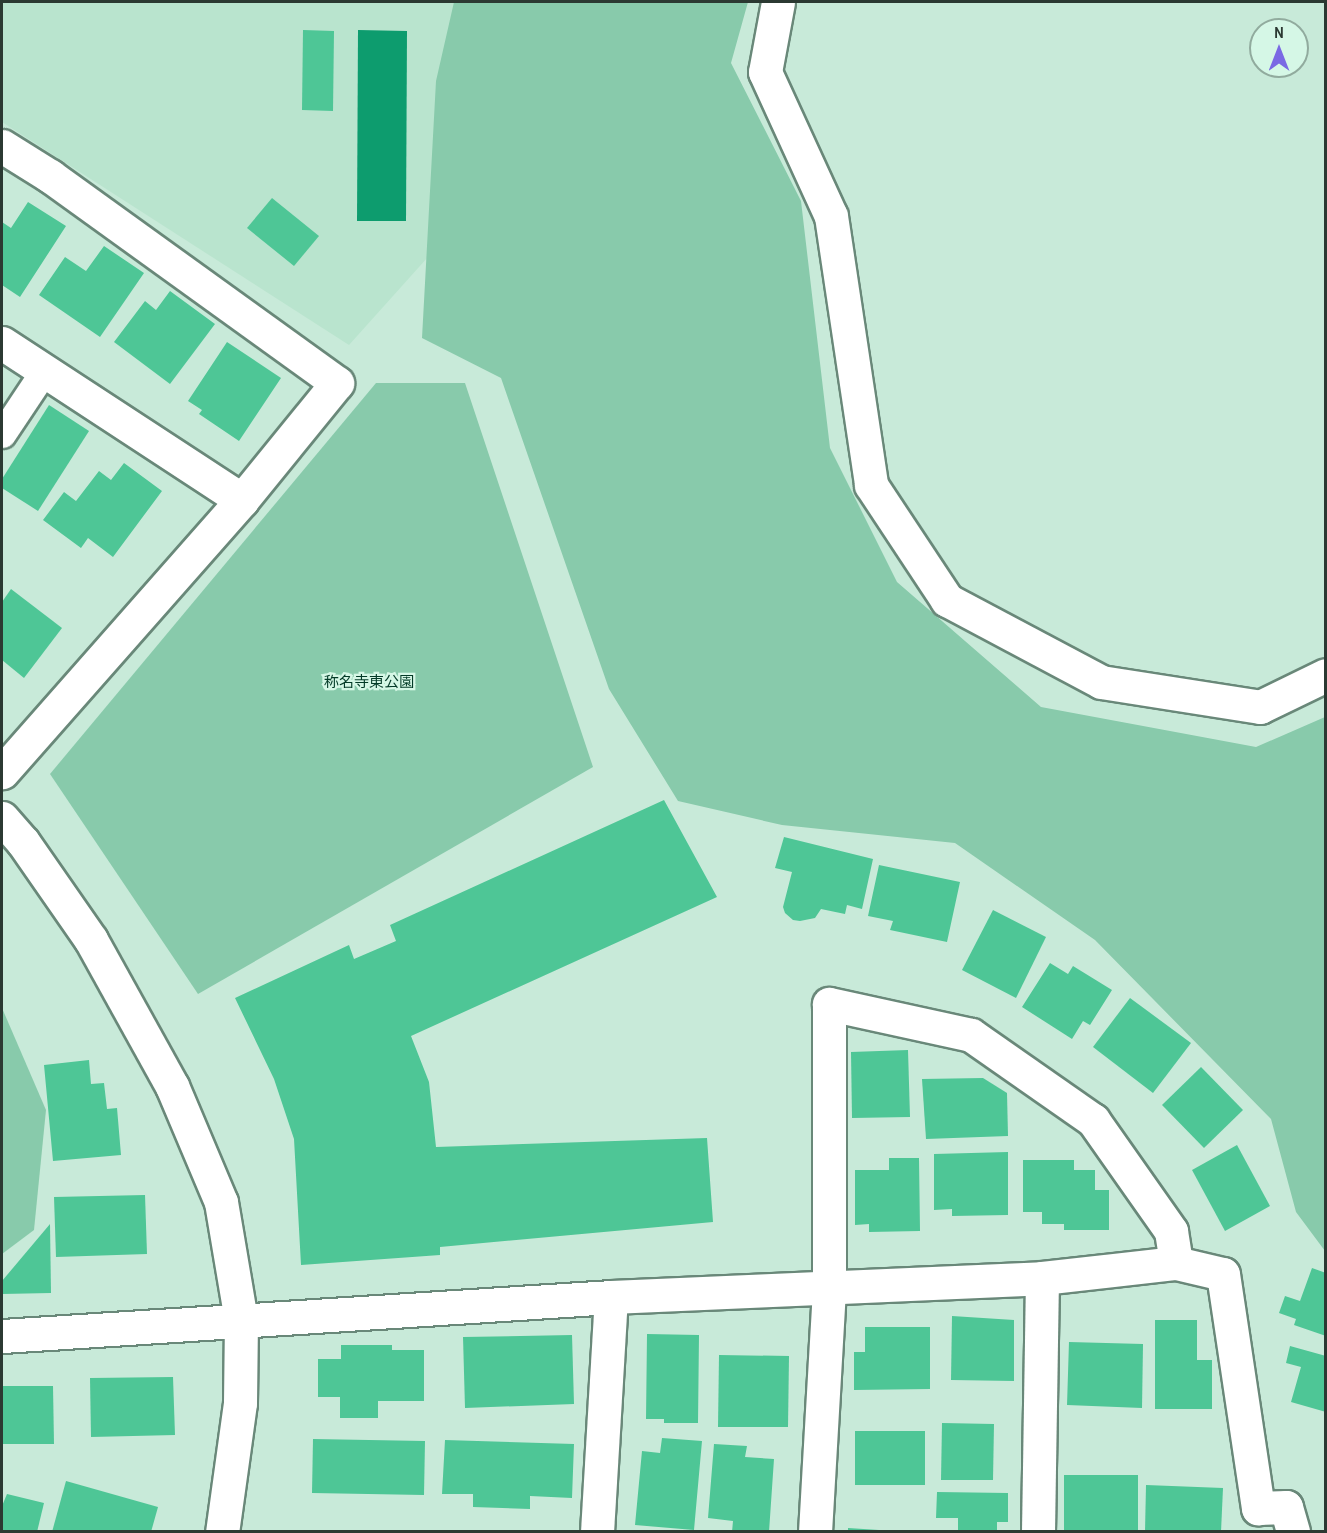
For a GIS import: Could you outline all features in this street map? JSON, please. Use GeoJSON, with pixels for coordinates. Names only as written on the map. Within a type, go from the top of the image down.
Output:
{"type":"FeatureCollection","features":[{"type":"Feature","properties":{"kind":"street"},"geometry":{"type":"LineString","coordinates":[[778,2],[765,72],[831,216],[872,485],[947,600],[1101,682],[1260,707],[1326,675]]}},
{"type":"Feature","properties":{"kind":"street"},"geometry":{"type":"LineString","coordinates":[[2,146],[50,176],[336,382],[242,500],[2,772]]}},
{"type":"Feature","properties":{"kind":"street"},"geometry":{"type":"LineString","coordinates":[[2,343],[242,500]]}},
{"type":"Feature","properties":{"kind":"street"},"geometry":{"type":"LineString","coordinates":[[2,818],[23,842],[91,940],[172,1086],[221,1202],[241,1320],[240,1403],[222,1532]]}},
{"type":"Feature","properties":{"kind":"street"},"geometry":{"type":"LineString","coordinates":[[815,1532],[829,1287],[829,1004],[971,1035],[1093,1120],[1171,1231],[1176,1263]]}},
{"type":"Feature","properties":{"kind":"street"},"geometry":{"type":"LineString","coordinates":[[2,1336],[611,1297],[1042,1278],[1176,1263],[1223,1274],[1257,1520],[1286,1508],[1293,1532]]}},
{"type":"Feature","properties":{"kind":"street"},"geometry":{"type":"LineString","coordinates":[[1038,1532],[1042,1278]]}},
{"type":"Feature","properties":{"kind":"street"},"geometry":{"type":"LineString","coordinates":[[597,1532],[611,1297]]}},
{"type":"Feature","properties":{"kind":"lane"},"geometry":{"type":"LineString","coordinates":[[2,435],[44,371]]}},
{"type":"Feature","properties":{"kind":"shaded area"},"geometry":{"type":"Polygon","coordinates":[[[2,2],[466,2],[463,218],[349,345],[2,122],[2,2]]]}},
{"type":"Feature","properties":{"kind":"shaded area"},"geometry":{"type":"Polygon","coordinates":[[[358,30],[407,31],[406,221],[357,221],[358,30]]]}},
{"type":"Feature","properties":{"kind":"green space"},"geometry":{"type":"Polygon","coordinates":[[[454,2],[748,2],[731,63],[801,201],[830,448],[897,582],[1041,707],[1256,747],[1325,717],[1325,1251],[1296,1212],[1271,1119],[1095,940],[955,843],[782,825],[678,801],[609,689],[501,378],[422,338],[436,81],[454,2]]]}},
{"type":"Feature","properties":{"kind":"green space","name":"称名寺東公園"},"geometry":{"type":"Polygon","coordinates":[[[376,383],[465,383],[593,767],[198,994],[50,774],[376,383]]]}},
{"type":"Feature","properties":{"kind":"green space"},"geometry":{"type":"Polygon","coordinates":[[[2,1008],[46,1110],[34,1230],[2,1254],[2,1008]]]}},
{"type":"Feature","properties":{"kind":"building"},"geometry":{"type":"Polygon","coordinates":[[[303,30],[334,31],[333,111],[302,110],[303,30]]]}},
{"type":"Feature","properties":{"kind":"building"},"geometry":{"type":"Polygon","coordinates":[[[272,198],[319,236],[294,266],[247,228],[272,198]]]}},
{"type":"Feature","properties":{"kind":"building"},"geometry":{"type":"Polygon","coordinates":[[[28,202],[66,226],[20,297],[2,285],[2,222],[11,228],[28,202]]]}},
{"type":"Feature","properties":{"kind":"building"},"geometry":{"type":"Polygon","coordinates":[[[104,246],[144,273],[100,337],[39,295],[65,257],[86,271],[104,246]]]}},
{"type":"Feature","properties":{"kind":"building"},"geometry":{"type":"Polygon","coordinates":[[[170,291],[215,324],[170,384],[114,342],[145,301],[156,310],[170,291]]]}},
{"type":"Feature","properties":{"kind":"building"},"geometry":{"type":"Polygon","coordinates":[[[227,342],[281,378],[239,441],[199,414],[202,410],[188,401],[227,342]]]}},
{"type":"Feature","properties":{"kind":"building"},"geometry":{"type":"Polygon","coordinates":[[[49,405],[89,431],[38,511],[2,488],[2,479],[49,405]]]}},
{"type":"Feature","properties":{"kind":"building"},"geometry":{"type":"Polygon","coordinates":[[[124,463],[162,491],[113,557],[88,538],[81,548],[43,520],[64,492],[76,501],[99,471],[111,480],[124,463]]]}},
{"type":"Feature","properties":{"kind":"building"},"geometry":{"type":"Polygon","coordinates":[[[11,589],[62,628],[24,678],[2,660],[2,602],[11,589]]]}},
{"type":"Feature","properties":{"kind":"building"},"geometry":{"type":"Polygon","coordinates":[[[664,800],[717,897],[411,1036],[429,1082],[436,1147],[707,1138],[713,1222],[440,1247],[440,1255],[301,1265],[294,1139],[274,1079],[235,998],[349,945],[354,959],[396,941],[390,925],[664,800]]]}},
{"type":"Feature","properties":{"kind":"building"},"geometry":{"type":"Polygon","coordinates":[[[784,837],[873,859],[862,909],[847,905],[845,914],[821,909],[815,918],[800,921],[793,920],[785,913],[783,907],[792,872],[775,868],[784,837]]]}},
{"type":"Feature","properties":{"kind":"building"},"geometry":{"type":"Polygon","coordinates":[[[879,865],[960,882],[947,942],[890,930],[893,921],[868,916],[879,865]]]}},
{"type":"Feature","properties":{"kind":"building"},"geometry":{"type":"Polygon","coordinates":[[[993,910],[1046,937],[1016,998],[962,970],[993,910]]]}},
{"type":"Feature","properties":{"kind":"building"},"geometry":{"type":"Polygon","coordinates":[[[1050,963],[1068,974],[1073,966],[1112,990],[1090,1025],[1083,1021],[1072,1039],[1022,1007],[1050,963]]]}},
{"type":"Feature","properties":{"kind":"building"},"geometry":{"type":"Polygon","coordinates":[[[1130,998],[1191,1043],[1153,1093],[1093,1047],[1130,998]]]}},
{"type":"Feature","properties":{"kind":"building"},"geometry":{"type":"Polygon","coordinates":[[[908,1050],[910,1117],[852,1118],[851,1052],[908,1050]]]}},
{"type":"Feature","properties":{"kind":"building"},"geometry":{"type":"Polygon","coordinates":[[[89,1060],[91,1084],[104,1083],[107,1109],[117,1108],[121,1155],[53,1161],[44,1065],[89,1060]]]}},
{"type":"Feature","properties":{"kind":"building"},"geometry":{"type":"Polygon","coordinates":[[[1201,1067],[1243,1110],[1204,1148],[1162,1105],[1201,1067]]]}},
{"type":"Feature","properties":{"kind":"building"},"geometry":{"type":"Polygon","coordinates":[[[983,1078],[1007,1093],[1008,1136],[926,1139],[922,1079],[983,1078]]]}},
{"type":"Feature","properties":{"kind":"building"},"geometry":{"type":"Polygon","coordinates":[[[1237,1145],[1270,1206],[1225,1231],[1192,1170],[1237,1145]]]}},
{"type":"Feature","properties":{"kind":"building"},"geometry":{"type":"Polygon","coordinates":[[[1008,1152],[1008,1215],[952,1216],[952,1209],[934,1210],[934,1154],[1008,1152]]]}},
{"type":"Feature","properties":{"kind":"building"},"geometry":{"type":"Polygon","coordinates":[[[889,1158],[919,1158],[920,1231],[869,1232],[869,1224],[855,1225],[855,1170],[889,1170],[889,1158]]]}},
{"type":"Feature","properties":{"kind":"building"},"geometry":{"type":"Polygon","coordinates":[[[1023,1160],[1074,1160],[1074,1170],[1095,1170],[1095,1190],[1109,1190],[1109,1230],[1064,1230],[1064,1224],[1042,1224],[1042,1212],[1023,1212],[1023,1160]]]}},
{"type":"Feature","properties":{"kind":"building"},"geometry":{"type":"Polygon","coordinates":[[[145,1195],[147,1254],[56,1257],[54,1197],[145,1195]]]}},
{"type":"Feature","properties":{"kind":"building"},"geometry":{"type":"Polygon","coordinates":[[[50,1224],[51,1293],[2,1294],[2,1281],[50,1224]]]}},
{"type":"Feature","properties":{"kind":"building"},"geometry":{"type":"Polygon","coordinates":[[[1312,1268],[1326,1273],[1326,1336],[1294,1325],[1296,1319],[1279,1313],[1285,1296],[1300,1301],[1312,1268]]]}},
{"type":"Feature","properties":{"kind":"building"},"geometry":{"type":"Polygon","coordinates":[[[952,1316],[1014,1320],[1014,1381],[951,1380],[952,1316]]]}},
{"type":"Feature","properties":{"kind":"building"},"geometry":{"type":"Polygon","coordinates":[[[1155,1320],[1197,1320],[1197,1360],[1212,1360],[1212,1409],[1155,1409],[1155,1320]]]}},
{"type":"Feature","properties":{"kind":"building"},"geometry":{"type":"Polygon","coordinates":[[[865,1327],[930,1327],[930,1389],[854,1390],[854,1352],[865,1352],[865,1327]]]}},
{"type":"Feature","properties":{"kind":"building"},"geometry":{"type":"Polygon","coordinates":[[[647,1334],[699,1335],[698,1423],[664,1423],[664,1419],[646,1419],[647,1334]]]}},
{"type":"Feature","properties":{"kind":"building"},"geometry":{"type":"Polygon","coordinates":[[[572,1335],[574,1404],[465,1408],[463,1337],[572,1335]]]}},
{"type":"Feature","properties":{"kind":"building"},"geometry":{"type":"Polygon","coordinates":[[[1069,1342],[1143,1344],[1142,1408],[1067,1405],[1069,1342]]]}},
{"type":"Feature","properties":{"kind":"building"},"geometry":{"type":"Polygon","coordinates":[[[341,1345],[392,1345],[392,1350],[424,1350],[424,1401],[378,1401],[378,1418],[340,1418],[340,1397],[318,1397],[318,1359],[341,1359],[341,1345]]]}},
{"type":"Feature","properties":{"kind":"building"},"geometry":{"type":"Polygon","coordinates":[[[1290,1346],[1326,1356],[1326,1412],[1291,1402],[1301,1367],[1286,1363],[1290,1346]]]}},
{"type":"Feature","properties":{"kind":"building"},"geometry":{"type":"Polygon","coordinates":[[[719,1355],[789,1356],[788,1427],[718,1427],[719,1355]]]}},
{"type":"Feature","properties":{"kind":"building"},"geometry":{"type":"Polygon","coordinates":[[[173,1377],[175,1435],[91,1437],[90,1378],[173,1377]]]}},
{"type":"Feature","properties":{"kind":"building"},"geometry":{"type":"Polygon","coordinates":[[[2,1386],[53,1386],[54,1444],[2,1444],[2,1386]]]}},
{"type":"Feature","properties":{"kind":"building"},"geometry":{"type":"Polygon","coordinates":[[[942,1423],[994,1424],[993,1480],[941,1480],[942,1423]]]}},
{"type":"Feature","properties":{"kind":"building"},"geometry":{"type":"Polygon","coordinates":[[[855,1431],[925,1431],[925,1485],[855,1485],[855,1431]]]}},
{"type":"Feature","properties":{"kind":"building"},"geometry":{"type":"Polygon","coordinates":[[[662,1438],[702,1441],[694,1530],[635,1525],[642,1451],[660,1453],[662,1438]]]}},
{"type":"Feature","properties":{"kind":"building"},"geometry":{"type":"Polygon","coordinates":[[[313,1439],[425,1441],[424,1495],[312,1493],[313,1439]]]}},
{"type":"Feature","properties":{"kind":"building"},"geometry":{"type":"Polygon","coordinates":[[[445,1440],[574,1444],[572,1498],[530,1496],[530,1509],[473,1507],[473,1494],[442,1494],[445,1440]]]}},
{"type":"Feature","properties":{"kind":"building"},"geometry":{"type":"Polygon","coordinates":[[[714,1444],[747,1446],[745,1457],[774,1459],[769,1532],[732,1532],[733,1521],[708,1518],[714,1444]]]}},
{"type":"Feature","properties":{"kind":"building"},"geometry":{"type":"Polygon","coordinates":[[[1064,1475],[1138,1475],[1138,1531],[1064,1531],[1064,1475]]]}},
{"type":"Feature","properties":{"kind":"building"},"geometry":{"type":"Polygon","coordinates":[[[66,1481],[158,1507],[151,1532],[52,1532],[66,1481]]]}},
{"type":"Feature","properties":{"kind":"building"},"geometry":{"type":"Polygon","coordinates":[[[1146,1485],[1223,1488],[1221,1532],[1145,1532],[1146,1485]]]}},
{"type":"Feature","properties":{"kind":"building"},"geometry":{"type":"Polygon","coordinates":[[[937,1492],[1008,1493],[1008,1522],[997,1522],[997,1532],[958,1532],[958,1518],[936,1518],[937,1492]]]}},
{"type":"Feature","properties":{"kind":"building"},"geometry":{"type":"Polygon","coordinates":[[[7,1494],[44,1503],[37,1532],[2,1532],[2,1506],[7,1494]]]}},
{"type":"Feature","properties":{"kind":"building"},"geometry":{"type":"Polygon","coordinates":[[[848,1528],[879,1530],[879,1532],[848,1532],[848,1528]]]}}]}
